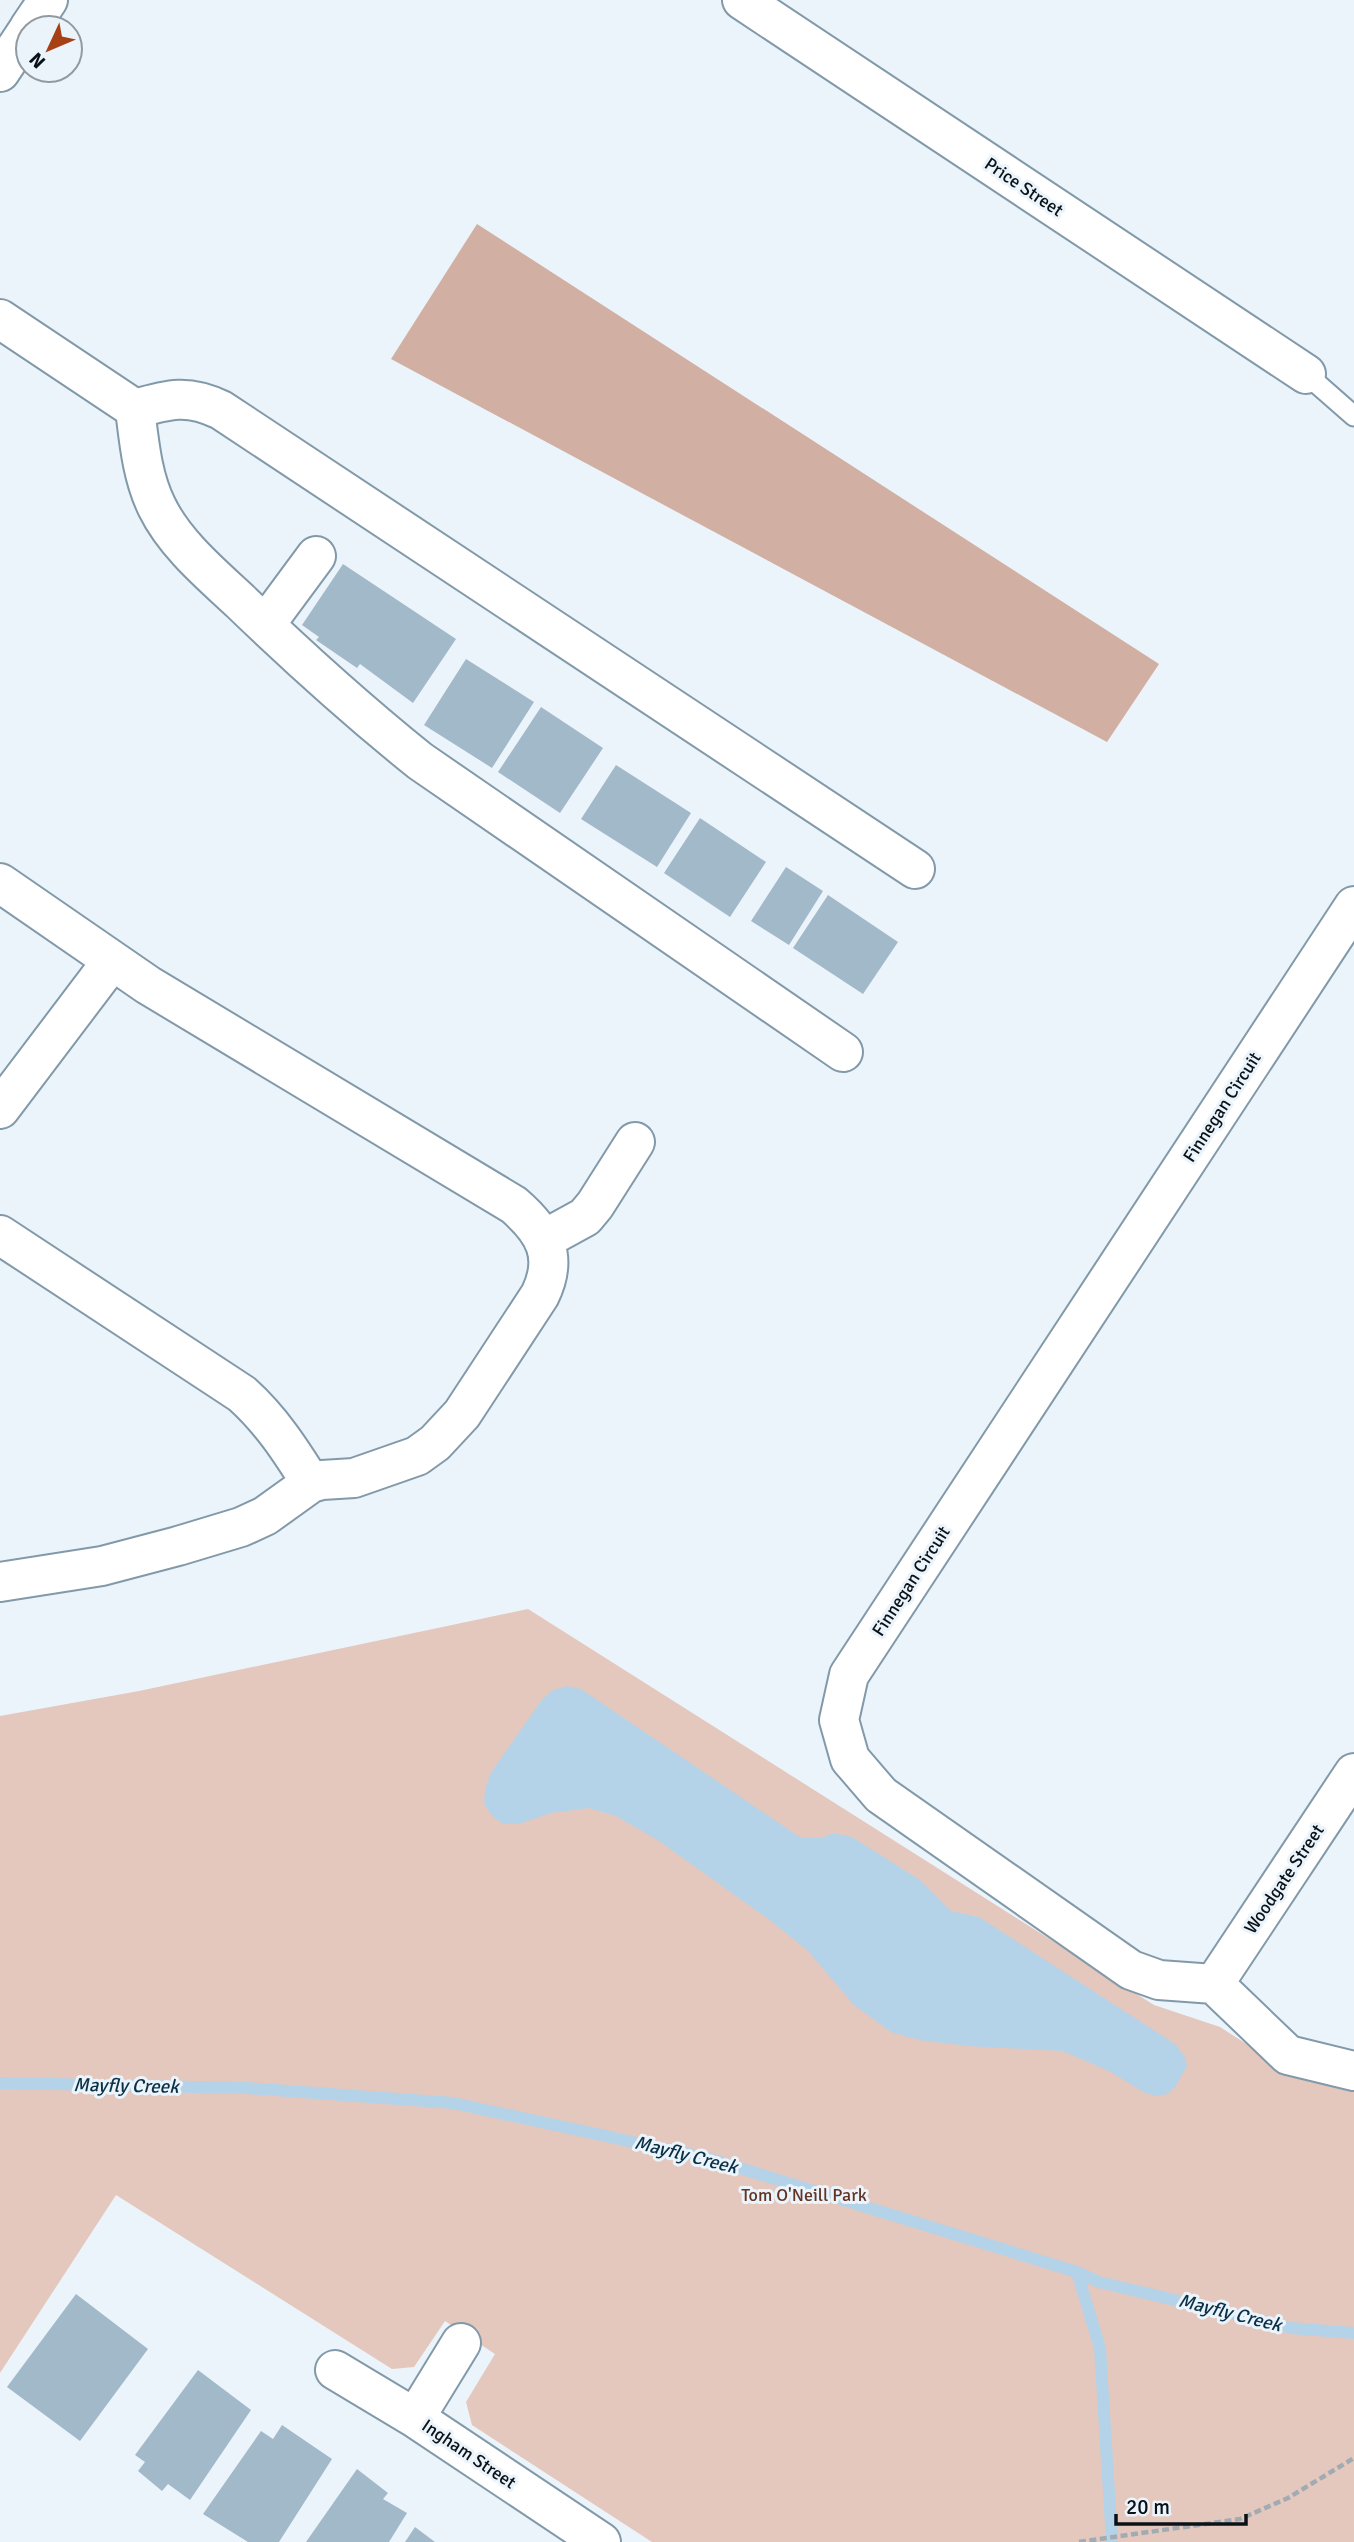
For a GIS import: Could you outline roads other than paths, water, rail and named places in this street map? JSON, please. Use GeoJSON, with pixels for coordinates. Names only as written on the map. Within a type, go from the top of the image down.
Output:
{"type":"FeatureCollection","features":[{"type":"Feature","properties":{"kind":"street","name":"Price Street"},"geometry":{"type":"LineString","coordinates":[[743,0],[1306,374]]}},
{"type":"Feature","properties":{"kind":"street"},"geometry":{"type":"LineString","coordinates":[[0,72],[14,51]]}},
{"type":"Feature","properties":{"kind":"street"},"geometry":{"type":"LineString","coordinates":[[0,319],[135,409],[145,475],[156,507],[173,533],[265,625],[384,732],[420,761],[842,1052]]}},
{"type":"Feature","properties":{"kind":"street"},"geometry":{"type":"LineString","coordinates":[[135,409],[183,398],[202,401],[220,410],[915,869]]}},
{"type":"Feature","properties":{"kind":"street"},"geometry":{"type":"LineString","coordinates":[[265,625],[317,556]]}},
{"type":"Feature","properties":{"kind":"street"},"geometry":{"type":"LineString","coordinates":[[0,883],[112,961],[514,1205],[536,1227],[549,1255],[550,1267],[544,1288],[462,1414],[449,1430],[417,1456],[354,1478],[311,1483],[265,1516],[241,1527],[102,1566],[0,1582]]}},
{"type":"Feature","properties":{"kind":"street","name":"Finnegan Circuit"},"geometry":{"type":"LineString","coordinates":[[1214,1984],[1159,1980],[1131,1970],[926,1827],[881,1795],[850,1759],[839,1720],[849,1675],[1354,906]]}},
{"type":"Feature","properties":{"kind":"street"},"geometry":{"type":"LineString","coordinates":[[0,1109],[112,961]]}},
{"type":"Feature","properties":{"kind":"street"},"geometry":{"type":"LineString","coordinates":[[543,1240],[585,1217],[635,1142]]}},
{"type":"Feature","properties":{"kind":"street"},"geometry":{"type":"LineString","coordinates":[[0,1235],[242,1394],[275,1428],[311,1483]]}},
{"type":"Feature","properties":{"kind":"street","name":"Woodgate Street"},"geometry":{"type":"LineString","coordinates":[[1214,1984],[1354,1773]]}},
{"type":"Feature","properties":{"kind":"street"},"geometry":{"type":"LineString","coordinates":[[1214,1984],[1288,2055],[1354,2071]]}},
{"type":"Feature","properties":{"kind":"street"},"geometry":{"type":"LineString","coordinates":[[415,2418],[461,2343]]}},
{"type":"Feature","properties":{"kind":"street","name":"Ingham Street"},"geometry":{"type":"LineString","coordinates":[[335,2370],[415,2418],[601,2542]]}},
{"type":"Feature","properties":{"kind":"lane"},"geometry":{"type":"LineString","coordinates":[[1306,374],[1354,416]]}},
{"type":"Feature","properties":{"kind":"water"},"geometry":{"type":"Polygon","coordinates":[[[568,1686],[581,1689],[801,1838],[822,1838],[833,1833],[852,1837],[920,1880],[951,1911],[979,1917],[1175,2044],[1185,2057],[1187,2066],[1175,2087],[1167,2094],[1157,2096],[1145,2093],[1109,2071],[1062,2051],[968,2046],[919,2040],[891,2032],[854,2005],[808,1951],[771,1921],[659,1841],[616,1816],[589,1808],[551,1813],[519,1824],[503,1824],[491,1815],[484,1803],[490,1774],[541,1701],[553,1690],[568,1686]]]}},
{"type":"Feature","properties":{"kind":"waterway","name":"Mayfly Creek"},"geometry":{"type":"LineString","coordinates":[[0,2083],[246,2088],[453,2103],[707,2158],[1077,2272],[1099,2282],[1291,2328],[1354,2333]]}},
{"type":"Feature","properties":{"kind":"waterway"},"geometry":{"type":"LineString","coordinates":[[1077,2272],[1100,2348],[1112,2542]]}},
{"type":"Feature","properties":{"kind":"park label","name":"Tom O'Neill Park"},"geometry":{"type":"Point","coordinates":[804,2195]}}]}
